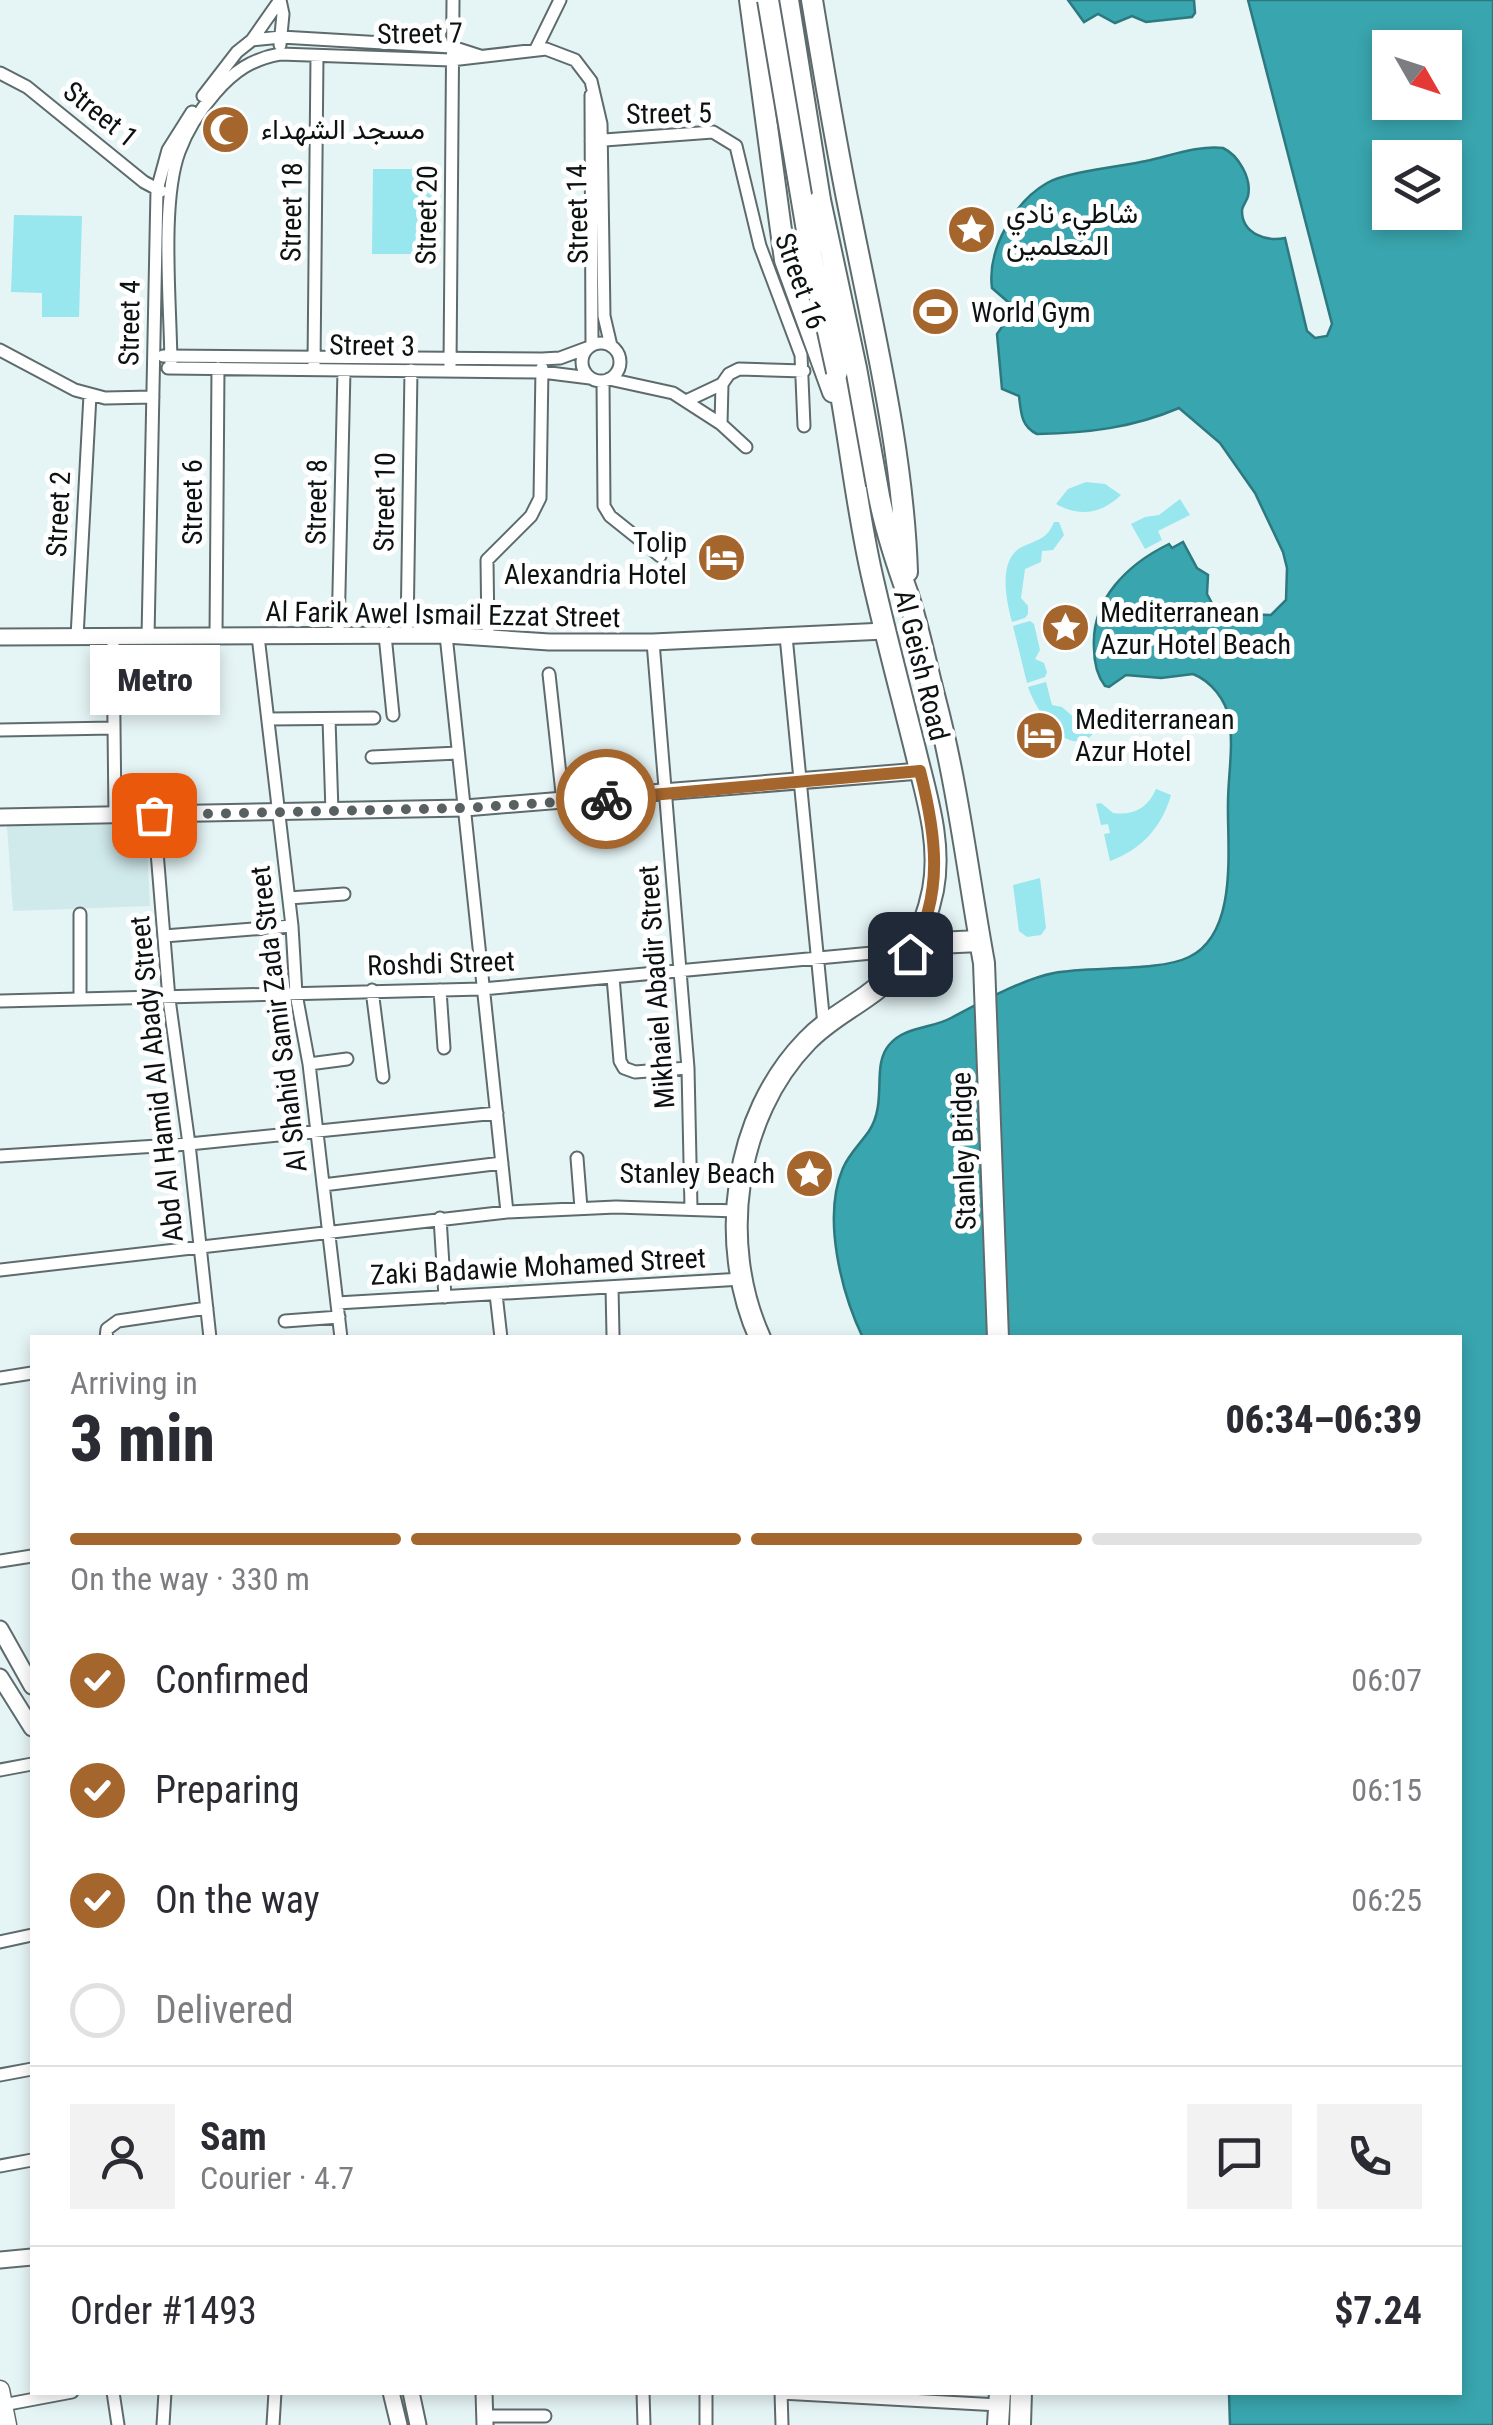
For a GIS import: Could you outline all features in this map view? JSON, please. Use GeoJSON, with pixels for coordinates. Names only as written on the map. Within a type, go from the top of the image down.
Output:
{"type":"FeatureCollection","features":[{"type":"Feature","properties":{"kind":"highway"},"geometry":{"type":"LineString","coordinates":[[750,0],[785,260],[845,425]]}},
{"type":"Feature","properties":{"kind":"highway","name":"Al Geish Road"},"geometry":{"type":"LineString","coordinates":[[759,1335],[742,1279],[737,1211],[744,1158],[762,1109],[788,1063],[824,1025],[888,980],[910,954],[934,886],[936,855],[934,824],[885,631],[811,254],[768,0]]}},
{"type":"Feature","properties":{"kind":"highway","name":"Al Geish Road"},"geometry":{"type":"LineString","coordinates":[[788,0],[817,185],[877,485],[954,781],[974,892],[979,964]]}},
{"type":"Feature","properties":{"kind":"highway"},"geometry":{"type":"LineString","coordinates":[[812,0],[881,366],[904,526],[907,594]]}},
{"type":"Feature","properties":{"kind":"highway"},"geometry":{"type":"LineString","coordinates":[[782,238],[795,226],[836,218],[852,223]]}},
{"type":"Feature","properties":{"kind":"highway"},"geometry":{"type":"LineString","coordinates":[[910,954],[937,943],[979,941]]}},
{"type":"Feature","properties":{"kind":"highway","name":"Stanley Bridge"},"geometry":{"type":"LineString","coordinates":[[979,964],[984,1335]]}},
{"type":"Feature","properties":{"kind":"highway","name":"Stanley Bridge"},"geometry":{"type":"LineString","coordinates":[[979,964],[998,1335]]}},
{"type":"Feature","properties":{"kind":"highway"},"geometry":{"type":"LineString","coordinates":[[1020,2425],[1021,2395]]}},
{"type":"Feature","properties":{"kind":"main road"},"geometry":{"type":"LineString","coordinates":[[2,2397],[7,2425]]}},
{"type":"Feature","properties":{"kind":"street"},"geometry":{"type":"LineString","coordinates":[[280,0],[280,54]]}},
{"type":"Feature","properties":{"kind":"street","name":"Street 4"},"geometry":{"type":"LineString","coordinates":[[148,636],[157,190],[168,150],[181,128],[280,0]]}},
{"type":"Feature","properties":{"kind":"street","name":"Street 20"},"geometry":{"type":"LineString","coordinates":[[450,365],[453,0]]}},
{"type":"Feature","properties":{"kind":"street"},"geometry":{"type":"LineString","coordinates":[[536,49],[560,0]]}},
{"type":"Feature","properties":{"kind":"street","name":"Street 7"},"geometry":{"type":"LineString","coordinates":[[281,37],[480,56]]}},
{"type":"Feature","properties":{"kind":"street"},"geometry":{"type":"LineString","coordinates":[[252,40],[281,37]]}},
{"type":"Feature","properties":{"kind":"street","name":"Street 14"},"geometry":{"type":"LineString","coordinates":[[480,56],[555,50],[575,60],[590,81],[598,102],[596,141],[590,347],[582,367],[601,379],[620,363],[604,316],[596,141]]}},
{"type":"Feature","properties":{"kind":"street","name":"Street 7"},"geometry":{"type":"LineString","coordinates":[[280,54],[452,54]]}},
{"type":"Feature","properties":{"kind":"street","name":"Street 4"},"geometry":{"type":"LineString","coordinates":[[171,362],[170,194],[179,152],[198,115],[241,68],[257,58],[280,54]]}},
{"type":"Feature","properties":{"kind":"street","name":"Street 18"},"geometry":{"type":"LineString","coordinates":[[314,364],[317,56]]}},
{"type":"Feature","properties":{"kind":"street","name":"Street 1"},"geometry":{"type":"LineString","coordinates":[[0,73],[26,87],[157,190],[170,194]]}},
{"type":"Feature","properties":{"kind":"street","name":"Street 5"},"geometry":{"type":"LineString","coordinates":[[596,141],[712,132],[729,139],[740,154]]}},
{"type":"Feature","properties":{"kind":"street","name":"Street 16"},"geometry":{"type":"LineString","coordinates":[[740,154],[760,246],[804,371],[804,426]]}},
{"type":"Feature","properties":{"kind":"street","name":"Street 3"},"geometry":{"type":"LineString","coordinates":[[542,366],[590,347],[612,346]]}},
{"type":"Feature","properties":{"kind":"street"},"geometry":{"type":"LineString","coordinates":[[0,350],[90,395],[153,397]]}},
{"type":"Feature","properties":{"kind":"street","name":"Street 3"},"geometry":{"type":"LineString","coordinates":[[153,362],[542,366],[663,390],[722,424],[746,448]]}},
{"type":"Feature","properties":{"kind":"street","name":"Street 3"},"geometry":{"type":"LineString","coordinates":[[171,362],[218,368],[244,363]]}},
{"type":"Feature","properties":{"kind":"street","name":"Street 3"},"geometry":{"type":"LineString","coordinates":[[314,364],[344,370],[411,370],[450,365]]}},
{"type":"Feature","properties":{"kind":"street"},"geometry":{"type":"LineString","coordinates":[[488,637],[486,560],[531,516],[540,498],[542,366]]}},
{"type":"Feature","properties":{"kind":"street","name":"Street 6"},"geometry":{"type":"LineString","coordinates":[[216,636],[218,368]]}},
{"type":"Feature","properties":{"kind":"street"},"geometry":{"type":"LineString","coordinates":[[722,424],[722,384],[728,374],[739,369],[804,371]]}},
{"type":"Feature","properties":{"kind":"street","name":"Street 8"},"geometry":{"type":"LineString","coordinates":[[338,635],[344,370]]}},
{"type":"Feature","properties":{"kind":"street","name":"Street 10"},"geometry":{"type":"LineString","coordinates":[[407,635],[411,370]]}},
{"type":"Feature","properties":{"kind":"street"},"geometry":{"type":"LineString","coordinates":[[601,379],[604,506],[610,516],[660,556]]}},
{"type":"Feature","properties":{"kind":"street"},"geometry":{"type":"LineString","coordinates":[[686,400],[722,384]]}},
{"type":"Feature","properties":{"kind":"street","name":"Street 2"},"geometry":{"type":"LineString","coordinates":[[76,637],[90,395]]}},
{"type":"Feature","properties":{"kind":"street","name":"Al Farik Awel Ismail Ezzat Street"},"geometry":{"type":"LineString","coordinates":[[0,637],[446,635],[549,642],[653,642],[885,631]]}},
{"type":"Feature","properties":{"kind":"street"},"geometry":{"type":"LineString","coordinates":[[386,635],[393,716]]}},
{"type":"Feature","properties":{"kind":"street"},"geometry":{"type":"LineString","coordinates":[[446,635],[507,1212]]}},
{"type":"Feature","properties":{"kind":"street"},"geometry":{"type":"LineString","coordinates":[[113,636],[114,815]]}},
{"type":"Feature","properties":{"kind":"street","name":"Al Shahid Samir Zada Street"},"geometry":{"type":"LineString","coordinates":[[258,636],[292,926],[296,994],[309,1064],[341,1335]]}},
{"type":"Feature","properties":{"kind":"street"},"geometry":{"type":"LineString","coordinates":[[786,636],[824,1025]]}},
{"type":"Feature","properties":{"kind":"street","name":"Mikhaiel Abadir Street"},"geometry":{"type":"LineString","coordinates":[[653,642],[688,1068],[691,1208]]}},
{"type":"Feature","properties":{"kind":"street"},"geometry":{"type":"LineString","coordinates":[[548,674],[563,802]]}},
{"type":"Feature","properties":{"kind":"street"},"geometry":{"type":"LineString","coordinates":[[268,720],[374,718]]}},
{"type":"Feature","properties":{"kind":"street"},"geometry":{"type":"LineString","coordinates":[[329,719],[332,812]]}},
{"type":"Feature","properties":{"kind":"street"},"geometry":{"type":"LineString","coordinates":[[0,730],[114,728]]}},
{"type":"Feature","properties":{"kind":"street"},"geometry":{"type":"LineString","coordinates":[[372,756],[458,753]]}},
{"type":"Feature","properties":{"kind":"street"},"geometry":{"type":"LineString","coordinates":[[0,817],[465,808],[920,771]]}},
{"type":"Feature","properties":{"kind":"street","name":"Abd Al Hamid Al Abady Street"},"geometry":{"type":"LineString","coordinates":[[154,815],[169,998],[190,1144],[210,1335]]}},
{"type":"Feature","properties":{"kind":"street"},"geometry":{"type":"LineString","coordinates":[[289,898],[344,894]]}},
{"type":"Feature","properties":{"kind":"street"},"geometry":{"type":"LineString","coordinates":[[80,914],[80,999]]}},
{"type":"Feature","properties":{"kind":"street"},"geometry":{"type":"LineString","coordinates":[[164,936],[292,926]]}},
{"type":"Feature","properties":{"kind":"street","name":"Roshdi Street"},"geometry":{"type":"LineString","coordinates":[[0,1001],[482,989],[883,952]]}},
{"type":"Feature","properties":{"kind":"street"},"geometry":{"type":"LineString","coordinates":[[613,977],[620,1061],[624,1068],[634,1072],[688,1068]]}},
{"type":"Feature","properties":{"kind":"street"},"geometry":{"type":"LineString","coordinates":[[372,990],[383,1078]]}},
{"type":"Feature","properties":{"kind":"street"},"geometry":{"type":"LineString","coordinates":[[440,990],[444,1048]]}},
{"type":"Feature","properties":{"kind":"street"},"geometry":{"type":"LineString","coordinates":[[309,1064],[347,1059]]}},
{"type":"Feature","properties":{"kind":"street"},"geometry":{"type":"LineString","coordinates":[[0,1156],[190,1144],[497,1113]]}},
{"type":"Feature","properties":{"kind":"street"},"geometry":{"type":"LineString","coordinates":[[577,1158],[580,1208]]}},
{"type":"Feature","properties":{"kind":"street"},"geometry":{"type":"LineString","coordinates":[[323,1185],[502,1163]]}},
{"type":"Feature","properties":{"kind":"street"},"geometry":{"type":"LineString","coordinates":[[0,1270],[507,1212],[580,1208],[737,1211]]}},
{"type":"Feature","properties":{"kind":"street"},"geometry":{"type":"LineString","coordinates":[[440,1218],[444,1297]]}},
{"type":"Feature","properties":{"kind":"street","name":"Zaki Badawie Mohamed Street"},"geometry":{"type":"LineString","coordinates":[[285,1321],[444,1297],[742,1279]]}},
{"type":"Feature","properties":{"kind":"street"},"geometry":{"type":"LineString","coordinates":[[612,1287],[613,1335]]}},
{"type":"Feature","properties":{"kind":"street"},"geometry":{"type":"LineString","coordinates":[[496,1294],[501,1335]]}},
{"type":"Feature","properties":{"kind":"street"},"geometry":{"type":"LineString","coordinates":[[107,1335],[110,1325],[118,1321],[207,1308]]}},
{"type":"Feature","properties":{"kind":"street"},"geometry":{"type":"LineString","coordinates":[[0,1378],[30,1373]]}},
{"type":"Feature","properties":{"kind":"street"},"geometry":{"type":"LineString","coordinates":[[1,1557],[30,1556]]}},
{"type":"Feature","properties":{"kind":"street"},"geometry":{"type":"LineString","coordinates":[[0,1628],[26,1664]]}},
{"type":"Feature","properties":{"kind":"street"},"geometry":{"type":"LineString","coordinates":[[0,1678],[30,1725]]}},
{"type":"Feature","properties":{"kind":"street"},"geometry":{"type":"LineString","coordinates":[[0,1770],[30,1764]]}},
{"type":"Feature","properties":{"kind":"street"},"geometry":{"type":"LineString","coordinates":[[0,1942],[30,1934]]}},
{"type":"Feature","properties":{"kind":"street"},"geometry":{"type":"LineString","coordinates":[[0,2075],[30,2069]]}},
{"type":"Feature","properties":{"kind":"street"},"geometry":{"type":"LineString","coordinates":[[0,2166],[30,2160]]}},
{"type":"Feature","properties":{"kind":"street"},"geometry":{"type":"LineString","coordinates":[[0,2260],[30,2257]]}},
{"type":"Feature","properties":{"kind":"street"},"geometry":{"type":"LineString","coordinates":[[2,2397],[30,2395]]}},
{"type":"Feature","properties":{"kind":"street"},"geometry":{"type":"LineString","coordinates":[[113,2395],[118,2425]]}},
{"type":"Feature","properties":{"kind":"street"},"geometry":{"type":"LineString","coordinates":[[164,2425],[165,2395]]}},
{"type":"Feature","properties":{"kind":"street"},"geometry":{"type":"LineString","coordinates":[[274,2425],[275,2395]]}},
{"type":"Feature","properties":{"kind":"street"},"geometry":{"type":"LineString","coordinates":[[393,2395],[399,2425]]}},
{"type":"Feature","properties":{"kind":"street"},"geometry":{"type":"LineString","coordinates":[[412,2395],[418,2425]]}},
{"type":"Feature","properties":{"kind":"street"},"geometry":{"type":"LineString","coordinates":[[643,2395],[644,2425]]}},
{"type":"Feature","properties":{"kind":"street"},"geometry":{"type":"LineString","coordinates":[[706,2395],[706,2425]]}},
{"type":"Feature","properties":{"kind":"street"},"geometry":{"type":"LineString","coordinates":[[781,2395],[782,2425]]}},
{"type":"Feature","properties":{"kind":"street"},"geometry":{"type":"LineString","coordinates":[[812,2395],[999,2407]]}},
{"type":"Feature","properties":{"kind":"street"},"geometry":{"type":"LineString","coordinates":[[484,2420],[545,2416]]}},
{"type":"Feature","properties":{"kind":"shaded area"},"geometry":{"type":"Polygon","coordinates":[[[1068,0],[1194,0],[1195,13],[1192,17],[1146,22],[1132,16],[1115,23],[1098,14],[1084,22],[1068,0]]]}},
{"type":"Feature","properties":{"kind":"shaded area"},"geometry":{"type":"Polygon","coordinates":[[[1248,0],[1493,0],[1493,2425],[1230,2425],[1229,2395],[1462,2395],[1462,1335],[862,1335],[841,1277],[834,1231],[837,1187],[843,1168],[875,1120],[881,1063],[895,1039],[943,1022],[1041,976],[1176,962],[1205,945],[1216,929],[1227,888],[1231,740],[1227,712],[1212,686],[1193,674],[1161,678],[1126,675],[1105,686],[1095,663],[1095,630],[1115,585],[1154,552],[1183,542],[1197,568],[1208,575],[1207,594],[1213,605],[1237,614],[1271,615],[1286,600],[1283,552],[1255,493],[1220,443],[1179,408],[1127,425],[1092,431],[1037,434],[1028,427],[1019,396],[1002,389],[997,334],[1015,308],[992,288],[992,273],[1005,228],[1035,191],[1055,179],[1194,149],[1223,148],[1234,156],[1246,175],[1249,189],[1242,211],[1246,225],[1263,237],[1285,238],[1307,331],[1315,338],[1327,336],[1332,324],[1248,0]]]}},
{"type":"Feature","properties":{"kind":"shaded area"},"geometry":{"type":"Polygon","coordinates":[[[373,169],[437,169],[436,254],[372,254],[373,169]]]}},
{"type":"Feature","properties":{"kind":"shaded area"},"geometry":{"type":"Polygon","coordinates":[[[14,215],[82,216],[79,317],[42,317],[42,293],[11,292],[14,215]]]}},
{"type":"Feature","properties":{"kind":"shaded area"},"geometry":{"type":"Polygon","coordinates":[[[1086,482],[1105,484],[1121,495],[1090,512],[1056,504],[1068,489],[1086,482]]]}},
{"type":"Feature","properties":{"kind":"shaded area"},"geometry":{"type":"Polygon","coordinates":[[[1180,499],[1190,515],[1158,531],[1162,540],[1145,549],[1131,524],[1159,515],[1180,499]]]}},
{"type":"Feature","properties":{"kind":"shaded area"},"geometry":{"type":"Polygon","coordinates":[[[1054,522],[1059,522],[1064,535],[1053,550],[1042,551],[1041,562],[1025,569],[1021,598],[1028,606],[1028,614],[1012,622],[1006,580],[1010,559],[1045,535],[1054,522]]]}},
{"type":"Feature","properties":{"kind":"shaded area"},"geometry":{"type":"Polygon","coordinates":[[[1030,621],[1040,650],[1035,659],[1044,663],[1047,672],[1045,677],[1027,683],[1013,626],[1030,621]]]}},
{"type":"Feature","properties":{"kind":"shaded area"},"geometry":{"type":"Polygon","coordinates":[[[1046,682],[1052,705],[1062,707],[1093,734],[1083,741],[1073,741],[1053,728],[1028,687],[1046,682]]]}},
{"type":"Feature","properties":{"kind":"shaded area"},"geometry":{"type":"Polygon","coordinates":[[[1156,789],[1171,795],[1156,827],[1141,844],[1110,861],[1104,834],[1110,833],[1108,824],[1101,825],[1096,804],[1101,803],[1113,813],[1133,812],[1149,801],[1156,789]]]}},
{"type":"Feature","properties":{"kind":"shaded area"},"geometry":{"type":"Polygon","coordinates":[[[146,824],[150,906],[13,911],[7,826],[146,824]]]}},
{"type":"Feature","properties":{"kind":"shaded area"},"geometry":{"type":"Polygon","coordinates":[[[1040,878],[1046,928],[1041,935],[1027,937],[1019,931],[1013,885],[1040,878]]]}},
{"type":"Feature","properties":{"kind":"way so far"},"geometry":{"type":"LineString","coordinates":[[154,815],[465,808],[606,799]]}},
{"type":"Feature","properties":{"kind":"place","name":"مسجد الشهداء"},"geometry":{"type":"Point","coordinates":[226,129]}},
{"type":"Feature","properties":{"kind":"place","name":"شاطيء نادي المعلمين"},"geometry":{"type":"Point","coordinates":[971,229]}},
{"type":"Feature","properties":{"kind":"place","name":"World Gym"},"geometry":{"type":"Point","coordinates":[936,312]}},
{"type":"Feature","properties":{"kind":"place","name":"Tolip Alexandria Hotel"},"geometry":{"type":"Point","coordinates":[722,558]}},
{"type":"Feature","properties":{"kind":"place","name":"Mediterranean Azur Hotel Beach"},"geometry":{"type":"Point","coordinates":[1065,628]}},
{"type":"Feature","properties":{"kind":"place","name":"Mediterranean Azur Hotel"},"geometry":{"type":"Point","coordinates":[1040,735]}},
{"type":"Feature","properties":{"kind":"place","name":"Metro"},"geometry":{"type":"Point","coordinates":[154,815]}},
{"type":"Feature","properties":{"kind":"place","name":"Stanley Beach"},"geometry":{"type":"Point","coordinates":[810,1173]}},
{"type":"Feature","properties":{"kind":"route"},"geometry":{"type":"LineString","coordinates":[[606,799],[920,771],[934,824],[936,855],[934,886],[910,954]]}}]}
